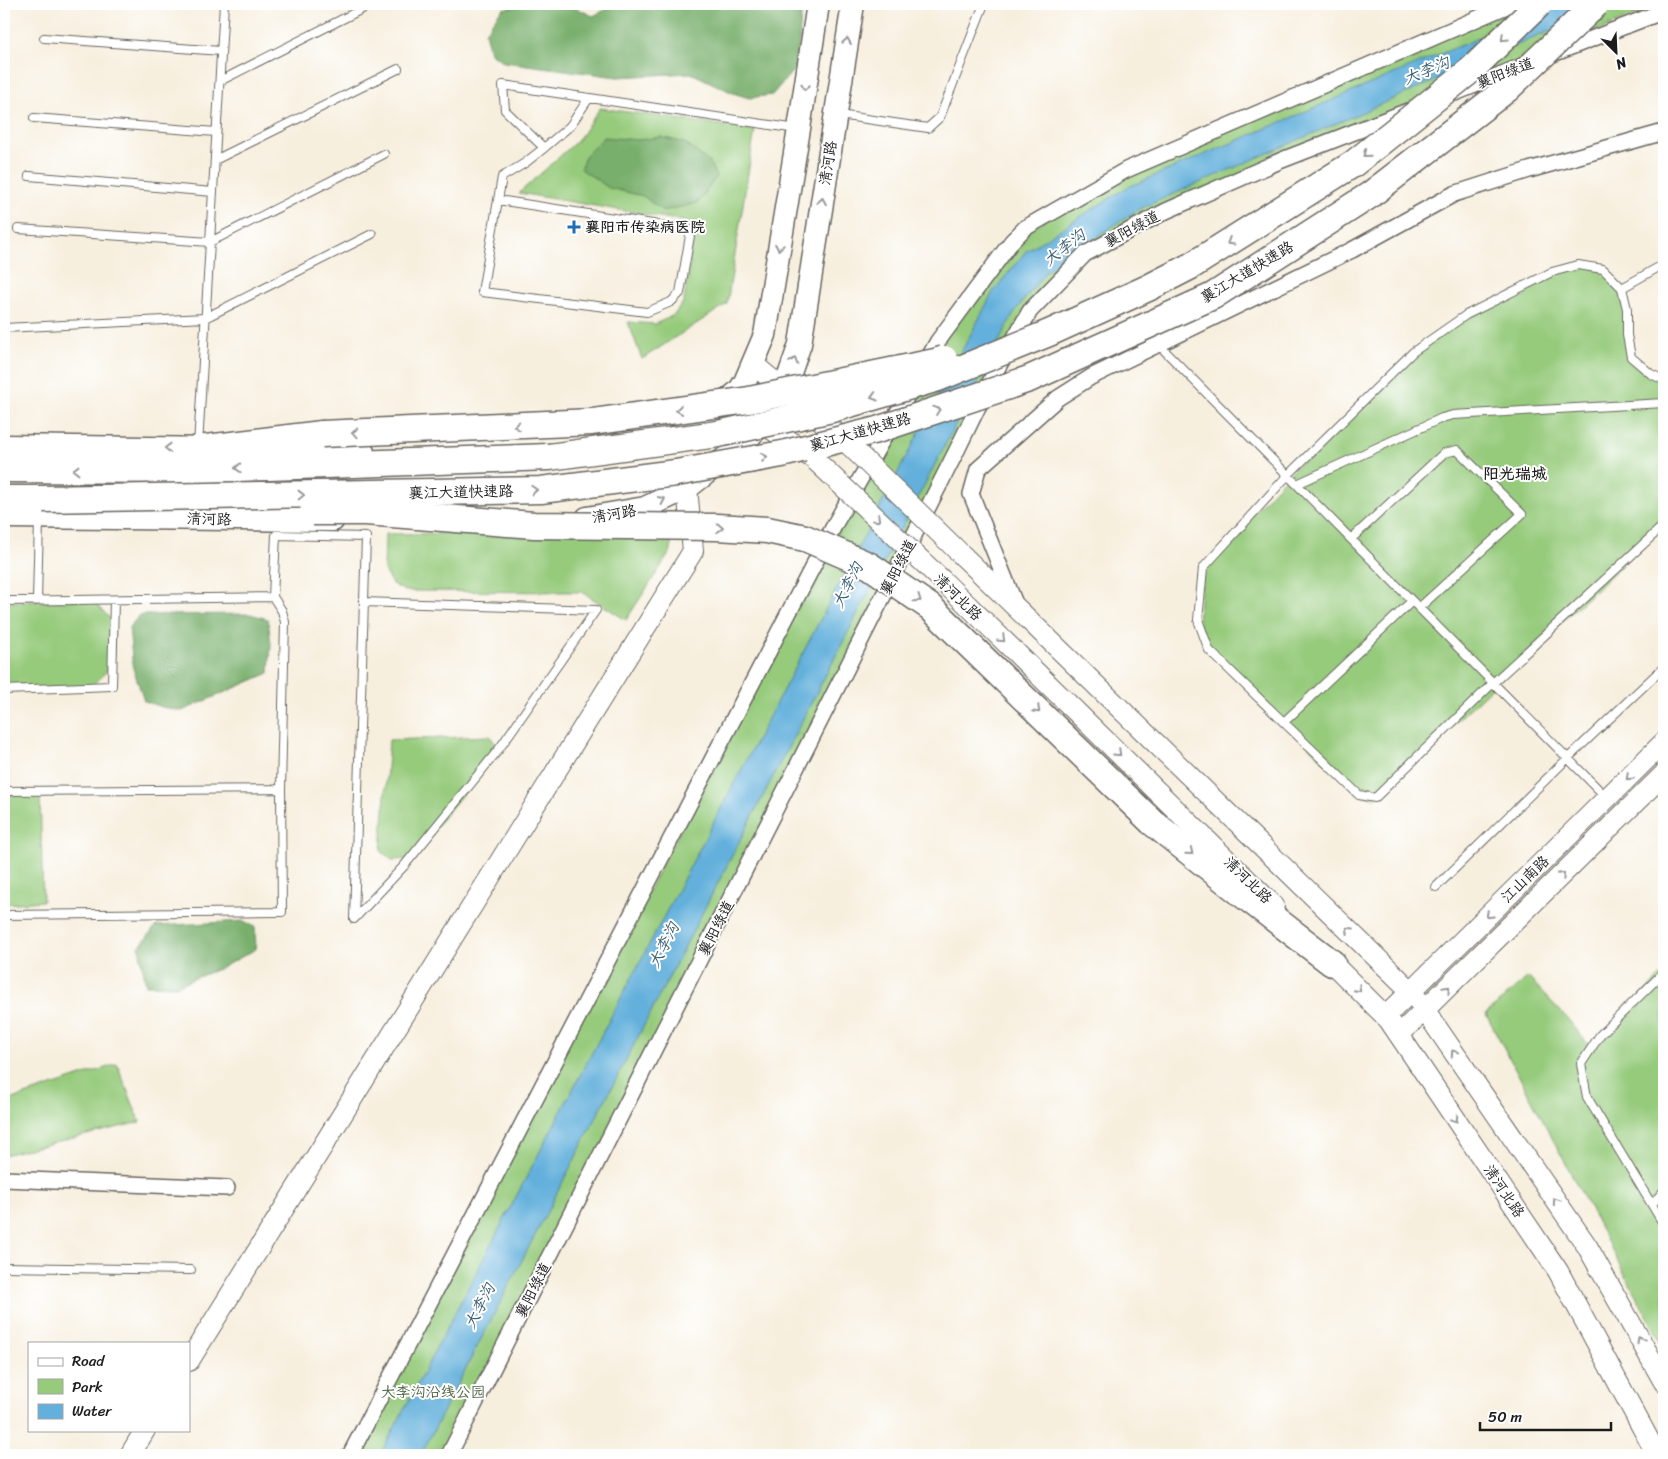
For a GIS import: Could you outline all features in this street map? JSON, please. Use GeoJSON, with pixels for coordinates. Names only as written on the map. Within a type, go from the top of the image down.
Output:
{"type":"FeatureCollection","features":[{"type":"Feature","properties":{"kind":"highway","name":"襄江大道快速路"},"geometry":{"type":"LineString","coordinates":[[4,469],[182,470],[549,458],[718,434],[832,409],[938,378],[1049,332],[1148,288],[1191,266],[1354,164],[1471,70],[1539,4]]}},
{"type":"Feature","properties":{"kind":"highway","name":"襄江大道快速路"},"geometry":{"type":"LineString","coordinates":[[4,499],[41,508],[541,490],[676,473],[782,454],[877,430],[1029,379],[1213,296],[1370,195],[1507,89],[1596,4]]}},
{"type":"Feature","properties":{"kind":"highway"},"geometry":{"type":"LineString","coordinates":[[198,449],[322,434],[592,422],[750,400],[935,362],[1148,288]]}},
{"type":"Feature","properties":{"kind":"highway"},"geometry":{"type":"LineString","coordinates":[[41,508],[176,512],[366,512],[534,525],[766,530],[805,538],[870,566],[930,607],[1152,822],[1332,963]]}},
{"type":"Feature","properties":{"kind":"main road"},"geometry":{"type":"LineString","coordinates":[[4,446],[469,454],[620,452],[658,446],[691,430],[742,387],[765,335],[818,4]]}},
{"type":"Feature","properties":{"kind":"main road","name":"清河路"},"geometry":{"type":"LineString","coordinates":[[4,517],[41,508],[366,520],[582,519],[645,508],[687,488],[732,453],[763,423],[780,402],[784,391],[800,344],[852,4]]}},
{"type":"Feature","properties":{"kind":"main road"},"geometry":{"type":"LineString","coordinates":[[753,364],[841,437],[1411,991],[1587,1246],[1664,1382]]}},
{"type":"Feature","properties":{"kind":"main road","name":"清河北路"},"geometry":{"type":"LineString","coordinates":[[724,403],[763,423],[800,447],[942,580],[1386,1016],[1558,1271],[1657,1455]]}},
{"type":"Feature","properties":{"kind":"main road"},"geometry":{"type":"LineString","coordinates":[[190,1359],[693,551],[687,488]]}},
{"type":"Feature","properties":{"kind":"main road","name":"江山南路"},"geometry":{"type":"LineString","coordinates":[[1386,1016],[1664,742]]}},
{"type":"Feature","properties":{"kind":"main road","name":"江山南路"},"geometry":{"type":"LineString","coordinates":[[1399,1035],[1664,774]]}},
{"type":"Feature","properties":{"kind":"main road"},"geometry":{"type":"LineString","coordinates":[[130,1455],[145,1432]]}},
{"type":"Feature","properties":{"kind":"street"},"geometry":{"type":"LineString","coordinates":[[350,1455],[836,522],[938,341],[1012,241],[1025,228],[1126,170],[1511,4]]}},
{"type":"Feature","properties":{"kind":"street","name":"襄阳绿道"},"geometry":{"type":"LineString","coordinates":[[449,1455],[994,374],[1030,311],[1085,254],[1166,211],[1291,156],[1664,11]]}},
{"type":"Feature","properties":{"kind":"street"},"geometry":{"type":"LineString","coordinates":[[1018,609],[971,494],[978,468],[1058,398],[1091,378],[1158,344],[1352,250],[1454,194],[1529,170],[1664,132]]}},
{"type":"Feature","properties":{"kind":"street"},"geometry":{"type":"LineString","coordinates":[[4,1179],[227,1188]]}},
{"type":"Feature","properties":{"kind":"lane"},"geometry":{"type":"LineString","coordinates":[[198,449],[224,4]]}},
{"type":"Feature","properties":{"kind":"lane"},"geometry":{"type":"LineString","coordinates":[[220,81],[372,4]]}},
{"type":"Feature","properties":{"kind":"lane"},"geometry":{"type":"LineString","coordinates":[[835,114],[928,128],[940,117],[984,4]]}},
{"type":"Feature","properties":{"kind":"lane"},"geometry":{"type":"LineString","coordinates":[[44,38],[221,51]]}},
{"type":"Feature","properties":{"kind":"lane"},"geometry":{"type":"LineString","coordinates":[[215,160],[398,69]]}},
{"type":"Feature","properties":{"kind":"lane"},"geometry":{"type":"LineString","coordinates":[[544,148],[504,110],[503,85],[799,129]]}},
{"type":"Feature","properties":{"kind":"lane"},"geometry":{"type":"LineString","coordinates":[[498,200],[691,230],[680,293],[671,302],[648,312],[482,292],[498,200],[502,177],[525,163],[570,126],[589,98]]}},
{"type":"Feature","properties":{"kind":"lane"},"geometry":{"type":"LineString","coordinates":[[34,118],[216,132]]}},
{"type":"Feature","properties":{"kind":"lane"},"geometry":{"type":"LineString","coordinates":[[18,229],[210,242],[384,154]]}},
{"type":"Feature","properties":{"kind":"lane"},"geometry":{"type":"LineString","coordinates":[[29,176],[213,192]]}},
{"type":"Feature","properties":{"kind":"lane"},"geometry":{"type":"LineString","coordinates":[[4,328],[205,318],[372,234]]}},
{"type":"Feature","properties":{"kind":"lane"},"geometry":{"type":"LineString","coordinates":[[1622,288],[1664,264]]}},
{"type":"Feature","properties":{"kind":"lane"},"geometry":{"type":"LineString","coordinates":[[1664,380],[1651,374],[1631,357],[1627,335],[1627,309],[1622,288],[1603,269],[1578,265],[1552,272],[1466,315],[1413,352],[1288,475],[1203,568],[1198,620],[1209,650],[1359,795],[1375,798],[1493,682],[1664,525]]}},
{"type":"Feature","properties":{"kind":"lane"},"geometry":{"type":"LineString","coordinates":[[1158,344],[1607,798]]}},
{"type":"Feature","properties":{"kind":"lane"},"geometry":{"type":"LineString","coordinates":[[1296,484],[1448,416],[1664,403]]}},
{"type":"Feature","properties":{"kind":"lane"},"geometry":{"type":"LineString","coordinates":[[1351,539],[1444,453],[1457,450],[1522,514],[1419,608]]}},
{"type":"Feature","properties":{"kind":"lane"},"geometry":{"type":"LineString","coordinates":[[37,601],[41,508]]}},
{"type":"Feature","properties":{"kind":"lane"},"geometry":{"type":"LineString","coordinates":[[4,915],[282,912],[280,789],[285,622],[282,611],[273,597],[276,535],[366,537],[354,919],[404,866],[499,749],[596,610],[364,602]]}},
{"type":"Feature","properties":{"kind":"lane"},"geometry":{"type":"LineString","coordinates":[[4,602],[273,597]]}},
{"type":"Feature","properties":{"kind":"lane"},"geometry":{"type":"LineString","coordinates":[[4,690],[112,686],[114,600]]}},
{"type":"Feature","properties":{"kind":"lane"},"geometry":{"type":"LineString","coordinates":[[1284,722],[1412,601]]}},
{"type":"Feature","properties":{"kind":"lane"},"geometry":{"type":"LineString","coordinates":[[1436,887],[1664,667]]}},
{"type":"Feature","properties":{"kind":"lane"},"geometry":{"type":"LineString","coordinates":[[4,791],[280,789]]}},
{"type":"Feature","properties":{"kind":"lane"},"geometry":{"type":"LineString","coordinates":[[1664,972],[1600,1035],[1581,1064],[1587,1097],[1664,1226]]}},
{"type":"Feature","properties":{"kind":"lane"},"geometry":{"type":"LineString","coordinates":[[1652,1204],[1664,1191]]}},
{"type":"Feature","properties":{"kind":"lane"},"geometry":{"type":"LineString","coordinates":[[4,1267],[191,1270]]}},
{"type":"Feature","properties":{"kind":"green space"},"geometry":{"type":"Polygon","coordinates":[[[524,4],[570,5],[593,16],[617,4],[802,4],[797,66],[772,95],[749,98],[733,93],[691,73],[617,77],[504,62],[490,53],[485,32],[502,9],[524,4]]]}},
{"type":"Feature","properties":{"kind":"green space","name":"大李沟沿线公园"},"geometry":{"type":"Polygon","coordinates":[[[1506,4],[1664,4],[1282,160],[1085,254],[1031,311],[449,1455],[351,1455],[938,341],[1012,241],[1126,170],[1506,4]]]}},
{"type":"Feature","properties":{"kind":"green space"},"geometry":{"type":"Polygon","coordinates":[[[600,108],[755,130],[727,304],[642,359],[628,322],[655,324],[674,315],[684,301],[695,223],[519,193],[578,140],[600,108]]]}},
{"type":"Feature","properties":{"kind":"green space"},"geometry":{"type":"Polygon","coordinates":[[[604,137],[638,140],[661,137],[685,143],[710,163],[716,177],[698,203],[663,211],[643,196],[609,188],[581,169],[585,156],[604,137]]]}},
{"type":"Feature","properties":{"kind":"green space"},"geometry":{"type":"Polygon","coordinates":[[[1578,265],[1603,269],[1622,288],[1631,357],[1664,380],[1664,525],[1375,798],[1359,795],[1209,650],[1198,620],[1203,568],[1288,475],[1433,337],[1552,272],[1578,265]]]}},
{"type":"Feature","properties":{"kind":"green space"},"geometry":{"type":"Polygon","coordinates":[[[671,531],[671,551],[626,620],[582,592],[405,591],[392,584],[384,571],[385,534],[671,531]]]}},
{"type":"Feature","properties":{"kind":"green space"},"geometry":{"type":"Polygon","coordinates":[[[93,600],[114,623],[113,664],[92,687],[4,690],[4,602],[93,600]]]}},
{"type":"Feature","properties":{"kind":"green space"},"geometry":{"type":"Polygon","coordinates":[[[250,614],[268,619],[271,644],[269,673],[182,711],[144,701],[133,668],[129,627],[140,615],[250,614]]]}},
{"type":"Feature","properties":{"kind":"green space"},"geometry":{"type":"Polygon","coordinates":[[[490,736],[499,749],[410,859],[392,860],[381,851],[389,740],[490,736]]]}},
{"type":"Feature","properties":{"kind":"green space"},"geometry":{"type":"Polygon","coordinates":[[[40,794],[43,901],[4,904],[4,795],[40,794]]]}},
{"type":"Feature","properties":{"kind":"green space"},"geometry":{"type":"Polygon","coordinates":[[[244,921],[255,927],[256,949],[223,967],[176,986],[146,985],[139,947],[156,926],[244,921]]]}},
{"type":"Feature","properties":{"kind":"green space"},"geometry":{"type":"Polygon","coordinates":[[[1664,972],[1664,1348],[1486,1014],[1528,977],[1567,1018],[1591,1048],[1664,972]]]}},
{"type":"Feature","properties":{"kind":"green space"},"geometry":{"type":"Polygon","coordinates":[[[117,1064],[140,1122],[4,1155],[4,1102],[117,1064]]]}},
{"type":"Feature","properties":{"kind":"water","name":"大李沟"},"geometry":{"type":"Polygon","coordinates":[[[1558,4],[1612,4],[1139,209],[1046,271],[1009,322],[421,1455],[380,1455],[993,292],[1026,251],[1126,188],[1558,4]]]}},
{"type":"Feature","properties":{"kind":"place","name":"襄阳市传染病医院"},"geometry":{"type":"Point","coordinates":[574,227]}},
{"type":"Feature","properties":{"kind":"district","name":"阳光瑞城"},"geometry":{"type":"Point","coordinates":[1515,473]}}]}
